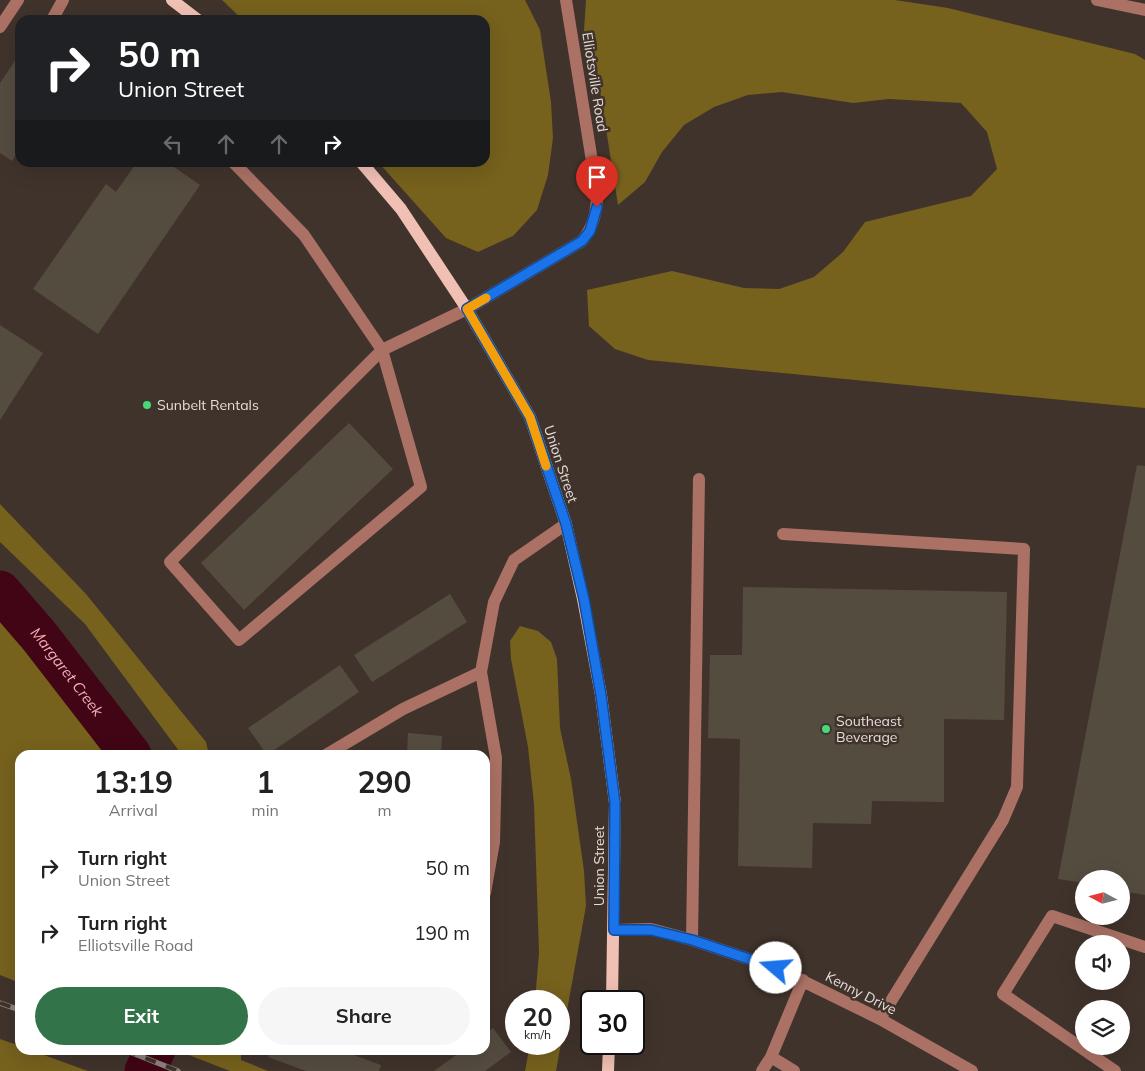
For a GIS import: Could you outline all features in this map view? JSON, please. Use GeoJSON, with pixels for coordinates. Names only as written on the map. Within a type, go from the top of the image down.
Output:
{"type":"FeatureCollection","features":[{"type":"Feature","properties":{"kind":"main road"},"geometry":{"type":"LineString","coordinates":[[172,0],[192,15]]}},
{"type":"Feature","properties":{"kind":"main road","name":"Union Street"},"geometry":{"type":"LineString","coordinates":[[365,167],[401,209],[467,309],[530,417],[566,524],[584,599],[601,695],[615,803],[612,990]]}},
{"type":"Feature","properties":{"kind":"main road"},"geometry":{"type":"LineString","coordinates":[[608,1071],[609,1055]]}},
{"type":"Feature","properties":{"kind":"street"},"geometry":{"type":"LineString","coordinates":[[0,26],[18,0]]}},
{"type":"Feature","properties":{"kind":"street"},"geometry":{"type":"LineString","coordinates":[[55,15],[63,0]]}},
{"type":"Feature","properties":{"kind":"street","name":"Elliotsville Road"},"geometry":{"type":"LineString","coordinates":[[382,350],[467,309],[582,241],[590,231],[594,221],[597,192],[566,0]]}},
{"type":"Feature","properties":{"kind":"street"},"geometry":{"type":"LineString","coordinates":[[1097,0],[1145,10]]}},
{"type":"Feature","properties":{"kind":"street"},"geometry":{"type":"LineString","coordinates":[[238,167],[304,235],[382,350],[421,486],[239,640],[170,562],[382,350]]}},
{"type":"Feature","properties":{"kind":"street"},"geometry":{"type":"LineString","coordinates":[[692,940],[699,479]]}},
{"type":"Feature","properties":{"kind":"street"},"geometry":{"type":"LineString","coordinates":[[490,864],[494,842],[496,758],[481,672],[494,602],[514,560],[566,524]]}},
{"type":"Feature","properties":{"kind":"street"},"geometry":{"type":"LineString","coordinates":[[782,534],[1024,550],[1017,786],[1003,820],[880,1019]]}},
{"type":"Feature","properties":{"kind":"street"},"geometry":{"type":"LineString","coordinates":[[334,750],[403,709],[481,672]]}},
{"type":"Feature","properties":{"kind":"street"},"geometry":{"type":"LineString","coordinates":[[1116,1071],[1003,994],[1052,916],[1145,946]]}},
{"type":"Feature","properties":{"kind":"street","name":"Kenny Drive"},"geometry":{"type":"LineString","coordinates":[[614,930],[651,930],[692,940],[776,968],[880,1019],[972,1071]]}},
{"type":"Feature","properties":{"kind":"street"},"geometry":{"type":"LineString","coordinates":[[762,1071],[771,1057],[803,980]]}},
{"type":"Feature","properties":{"kind":"street"},"geometry":{"type":"LineString","coordinates":[[771,1057],[794,1071]]}},
{"type":"Feature","properties":{"kind":"shaded area"},"geometry":{"type":"Polygon","coordinates":[[[222,0],[525,0],[540,30],[551,102],[553,138],[548,175],[537,210],[513,236],[478,252],[446,238],[383,167],[490,167],[490,15],[238,15],[222,0]]]}},
{"type":"Feature","properties":{"kind":"shaded area"},"geometry":{"type":"Polygon","coordinates":[[[586,0],[895,0],[948,8],[1135,54],[1145,60],[1145,408],[648,360],[615,349],[589,326],[587,290],[672,271],[744,288],[779,289],[814,277],[843,252],[865,222],[971,196],[997,169],[987,132],[961,103],[889,99],[853,103],[782,92],[748,95],[714,107],[684,125],[662,152],[645,182],[618,205],[596,65],[584,30],[586,0]]]}},
{"type":"Feature","properties":{"kind":"shaded area"},"geometry":{"type":"Polygon","coordinates":[[[0,504],[86,594],[206,742],[208,750],[178,750],[85,624],[0,542],[0,504]]]}},
{"type":"Feature","properties":{"kind":"shaded area"},"geometry":{"type":"Polygon","coordinates":[[[0,608],[127,750],[15,750],[15,981],[0,975],[0,608]]]}},
{"type":"Feature","properties":{"kind":"shaded area"},"geometry":{"type":"Polygon","coordinates":[[[520,626],[538,631],[551,642],[557,659],[560,728],[571,779],[584,871],[586,906],[570,994],[570,990],[536,990],[539,953],[534,804],[528,747],[511,659],[510,641],[520,626]]]}},
{"type":"Feature","properties":{"kind":"shaded area"},"geometry":{"type":"Polygon","coordinates":[[[0,1039],[15,1044],[15,1055],[44,1055],[88,1071],[0,1071],[0,1039]]]}},
{"type":"Feature","properties":{"kind":"shaded area"},"geometry":{"type":"Polygon","coordinates":[[[189,1055],[241,1055],[241,1060],[268,1071],[230,1071],[189,1055]]]}},
{"type":"Feature","properties":{"kind":"shaded area"},"geometry":{"type":"Polygon","coordinates":[[[528,1055],[559,1055],[556,1071],[525,1071],[528,1055]]]}},
{"type":"Feature","properties":{"kind":"building"},"geometry":{"type":"Polygon","coordinates":[[[15,61],[15,156],[12,161],[0,153],[0,83],[15,61]]]}},
{"type":"Feature","properties":{"kind":"building"},"geometry":{"type":"Polygon","coordinates":[[[134,167],[174,167],[200,185],[98,334],[33,289],[106,184],[116,192],[134,167]]]}},
{"type":"Feature","properties":{"kind":"building"},"geometry":{"type":"Polygon","coordinates":[[[0,325],[43,353],[0,420],[0,325]]]}},
{"type":"Feature","properties":{"kind":"building"},"geometry":{"type":"Polygon","coordinates":[[[349,423],[393,469],[244,610],[201,563],[349,423]]]}},
{"type":"Feature","properties":{"kind":"building"},"geometry":{"type":"Polygon","coordinates":[[[1137,465],[1145,466],[1145,895],[1130,892],[1130,870],[1075,870],[1075,882],[1058,879],[1137,465]]]}},
{"type":"Feature","properties":{"kind":"building","name":"Southeast Beverage"},"geometry":{"type":"Polygon","coordinates":[[[743,587],[1007,592],[1004,720],[944,719],[944,802],[872,801],[871,824],[813,823],[812,868],[738,866],[740,739],[708,738],[710,655],[742,655],[743,587]]]}},
{"type":"Feature","properties":{"kind":"building"},"geometry":{"type":"Polygon","coordinates":[[[450,594],[467,622],[372,682],[354,655],[450,594]]]}},
{"type":"Feature","properties":{"kind":"building"},"geometry":{"type":"Polygon","coordinates":[[[340,665],[359,692],[274,750],[263,750],[248,728],[340,665]]]}},
{"type":"Feature","properties":{"kind":"building"},"geometry":{"type":"Polygon","coordinates":[[[408,733],[442,736],[441,750],[407,750],[408,733]]]}},
{"type":"Feature","properties":{"kind":"building"},"geometry":{"type":"Polygon","coordinates":[[[493,1028],[505,1044],[505,1055],[507,1055],[485,1071],[434,1071],[456,1055],[490,1055],[490,1030],[493,1028]]]}},
{"type":"Feature","properties":{"kind":"building"},"geometry":{"type":"Polygon","coordinates":[[[269,1055],[354,1055],[381,1065],[379,1071],[306,1071],[268,1057],[269,1055]]]}},
{"type":"Feature","properties":{"kind":"waterway","name":"Margaret Creek"},"geometry":{"type":"LineString","coordinates":[[0,591],[39,636],[127,750]]}},
{"type":"Feature","properties":{"kind":"waterway","name":"Margaret Creek"},"geometry":{"type":"LineString","coordinates":[[145,1071],[153,1055]]}},
{"type":"Feature","properties":{"kind":"railway"},"geometry":{"type":"LineString","coordinates":[[0,1003],[15,1008]]}},
{"type":"Feature","properties":{"kind":"railway"},"geometry":{"type":"LineString","coordinates":[[138,1055],[178,1071]]}},
{"type":"Feature","properties":{"kind":"slow traffic"},"geometry":{"type":"LineString","coordinates":[[486,298],[467,309],[530,417],[546,466]]}},
{"type":"Feature","properties":{"kind":"place","name":"Sunbelt Rentals"},"geometry":{"type":"Point","coordinates":[147,405]}},
{"type":"Feature","properties":{"kind":"place","name":"Southeast Beverage"},"geometry":{"type":"Point","coordinates":[826,729]}},
{"type":"Feature","properties":{"kind":"route"},"geometry":{"type":"LineString","coordinates":[[597,207],[590,231],[582,241],[467,309],[530,417],[566,524],[584,599],[601,695],[615,803],[614,930],[651,930],[692,940],[776,968]]}}]}
